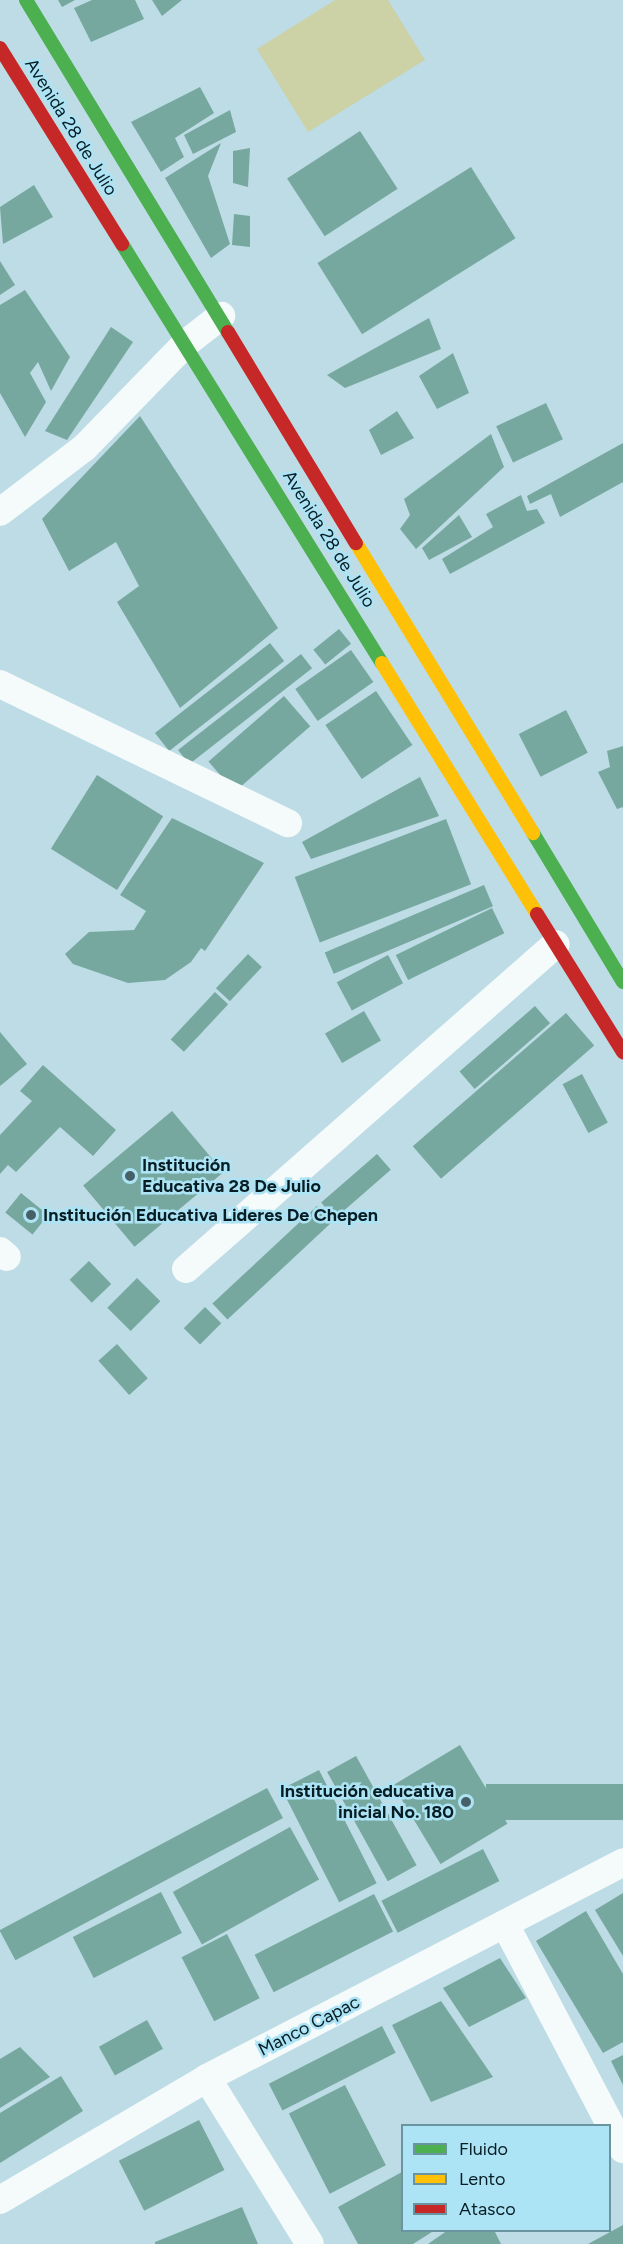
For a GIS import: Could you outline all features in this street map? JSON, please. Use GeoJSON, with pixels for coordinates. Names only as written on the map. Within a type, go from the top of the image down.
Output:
{"type":"FeatureCollection","features":[{"type":"Feature","properties":{"kind":"street","name":"Avenida 28 de Julio"},"geometry":{"type":"LineString","coordinates":[[26,0],[623,982]]}},
{"type":"Feature","properties":{"kind":"street","name":"Avenida 28 de Julio"},"geometry":{"type":"LineString","coordinates":[[0,48],[185,344],[473,787],[556,944],[623,1052]]}},
{"type":"Feature","properties":{"kind":"street"},"geometry":{"type":"LineString","coordinates":[[0,512],[85,447],[185,344],[220,316]]}},
{"type":"Feature","properties":{"kind":"street"},"geometry":{"type":"LineString","coordinates":[[0,684],[288,824]]}},
{"type":"Feature","properties":{"kind":"street"},"geometry":{"type":"LineString","coordinates":[[473,787],[496,772]]}},
{"type":"Feature","properties":{"kind":"street"},"geometry":{"type":"LineString","coordinates":[[186,1269],[556,944]]}},
{"type":"Feature","properties":{"kind":"street","name":"Manco Capac"},"geometry":{"type":"LineString","coordinates":[[0,2200],[207,2078],[506,1926],[623,1862]]}},
{"type":"Feature","properties":{"kind":"street"},"geometry":{"type":"LineString","coordinates":[[506,1926],[610,2124]]}},
{"type":"Feature","properties":{"kind":"street"},"geometry":{"type":"LineString","coordinates":[[207,2078],[310,2244]]}},
{"type":"Feature","properties":{"kind":"street"},"geometry":{"type":"LineString","coordinates":[[611,2126],[623,2149]]}},
{"type":"Feature","properties":{"kind":"green space"},"geometry":{"type":"Polygon","coordinates":[[[335,0],[388,0],[425,60],[308,132],[257,49],[335,0]]]}},
{"type":"Feature","properties":{"kind":"building"},"geometry":{"type":"Polygon","coordinates":[[[58,0],[75,0],[62,7],[58,0]]]}},
{"type":"Feature","properties":{"kind":"building"},"geometry":{"type":"Polygon","coordinates":[[[92,0],[135,0],[144,19],[91,42],[74,8],[92,0]]]}},
{"type":"Feature","properties":{"kind":"building"},"geometry":{"type":"Polygon","coordinates":[[[152,0],[182,0],[162,16],[152,0]]]}},
{"type":"Feature","properties":{"kind":"building"},"geometry":{"type":"Polygon","coordinates":[[[200,87],[214,113],[175,138],[184,157],[161,172],[131,122],[200,87]]]}},
{"type":"Feature","properties":{"kind":"building"},"geometry":{"type":"Polygon","coordinates":[[[230,110],[236,132],[193,154],[184,135],[230,110]]]}},
{"type":"Feature","properties":{"kind":"building"},"geometry":{"type":"Polygon","coordinates":[[[360,131],[398,189],[325,236],[287,178],[360,131]]]}},
{"type":"Feature","properties":{"kind":"building"},"geometry":{"type":"Polygon","coordinates":[[[221,143],[208,176],[230,244],[211,258],[165,178],[221,143]]]}},
{"type":"Feature","properties":{"kind":"building"},"geometry":{"type":"Polygon","coordinates":[[[250,148],[248,187],[233,183],[233,151],[250,148]]]}},
{"type":"Feature","properties":{"kind":"building"},"geometry":{"type":"Polygon","coordinates":[[[471,167],[516,238],[362,334],[318,263],[471,167]]]}},
{"type":"Feature","properties":{"kind":"building"},"geometry":{"type":"Polygon","coordinates":[[[34,185],[53,217],[3,244],[0,207],[34,185]]]}},
{"type":"Feature","properties":{"kind":"building"},"geometry":{"type":"Polygon","coordinates":[[[234,214],[250,216],[250,247],[232,245],[234,214]]]}},
{"type":"Feature","properties":{"kind":"building"},"geometry":{"type":"Polygon","coordinates":[[[0,261],[15,285],[0,295],[0,261]]]}},
{"type":"Feature","properties":{"kind":"building"},"geometry":{"type":"Polygon","coordinates":[[[25,290],[70,357],[51,391],[38,362],[30,373],[46,402],[25,437],[0,393],[0,305],[25,290]]]}},
{"type":"Feature","properties":{"kind":"building"},"geometry":{"type":"Polygon","coordinates":[[[429,318],[441,349],[345,388],[327,375],[429,318]]]}},
{"type":"Feature","properties":{"kind":"building"},"geometry":{"type":"Polygon","coordinates":[[[111,327],[133,342],[67,440],[45,431],[111,327]]]}},
{"type":"Feature","properties":{"kind":"building"},"geometry":{"type":"Polygon","coordinates":[[[453,353],[469,393],[437,409],[419,376],[453,353]]]}},
{"type":"Feature","properties":{"kind":"building"},"geometry":{"type":"Polygon","coordinates":[[[546,403],[563,439],[513,462],[496,426],[546,403]]]}},
{"type":"Feature","properties":{"kind":"building"},"geometry":{"type":"Polygon","coordinates":[[[397,411],[414,438],[381,455],[369,430],[397,411]]]}},
{"type":"Feature","properties":{"kind":"building"},"geometry":{"type":"Polygon","coordinates":[[[140,416],[278,628],[180,708],[117,602],[139,586],[116,542],[69,571],[42,519],[140,416]]]}},
{"type":"Feature","properties":{"kind":"building"},"geometry":{"type":"Polygon","coordinates":[[[491,434],[504,467],[416,549],[400,529],[410,515],[404,499],[491,434]]]}},
{"type":"Feature","properties":{"kind":"building"},"geometry":{"type":"Polygon","coordinates":[[[623,443],[623,482],[560,517],[551,494],[530,504],[527,496],[623,443]]]}},
{"type":"Feature","properties":{"kind":"building"},"geometry":{"type":"Polygon","coordinates":[[[521,495],[527,511],[537,509],[545,523],[450,574],[442,559],[493,527],[486,514],[521,495]]]}},
{"type":"Feature","properties":{"kind":"building"},"geometry":{"type":"Polygon","coordinates":[[[459,515],[472,537],[429,560],[422,548],[459,515]]]}},
{"type":"Feature","properties":{"kind":"building"},"geometry":{"type":"Polygon","coordinates":[[[339,629],[351,644],[325,665],[313,650],[339,629]]]}},
{"type":"Feature","properties":{"kind":"building"},"geometry":{"type":"Polygon","coordinates":[[[270,643],[284,661],[169,751],[155,733],[270,643]]]}},
{"type":"Feature","properties":{"kind":"building"},"geometry":{"type":"Polygon","coordinates":[[[351,650],[373,682],[318,721],[295,689],[351,650]]]}},
{"type":"Feature","properties":{"kind":"building"},"geometry":{"type":"Polygon","coordinates":[[[301,654],[312,668],[189,764],[178,750],[301,654]]]}},
{"type":"Feature","properties":{"kind":"building"},"geometry":{"type":"Polygon","coordinates":[[[376,691],[412,745],[362,779],[325,725],[376,691]]]}},
{"type":"Feature","properties":{"kind":"building"},"geometry":{"type":"Polygon","coordinates":[[[284,696],[310,726],[235,792],[209,762],[284,696]]]}},
{"type":"Feature","properties":{"kind":"building"},"geometry":{"type":"Polygon","coordinates":[[[566,710],[588,753],[541,777],[519,734],[566,710]]]}},
{"type":"Feature","properties":{"kind":"building"},"geometry":{"type":"Polygon","coordinates":[[[623,746],[623,807],[617,809],[598,772],[610,767],[607,751],[623,746]]]}},
{"type":"Feature","properties":{"kind":"building"},"geometry":{"type":"Polygon","coordinates":[[[97,775],[163,816],[117,890],[51,849],[97,775]]]}},
{"type":"Feature","properties":{"kind":"building"},"geometry":{"type":"Polygon","coordinates":[[[420,777],[439,816],[311,859],[302,842],[420,777]]]}},
{"type":"Feature","properties":{"kind":"building"},"geometry":{"type":"Polygon","coordinates":[[[172,818],[264,863],[205,951],[201,948],[191,962],[165,980],[128,983],[73,964],[65,954],[89,932],[134,930],[146,911],[120,895],[172,818]]]}},
{"type":"Feature","properties":{"kind":"building"},"geometry":{"type":"Polygon","coordinates":[[[446,819],[471,884],[320,942],[295,877],[446,819]]]}},
{"type":"Feature","properties":{"kind":"building"},"geometry":{"type":"Polygon","coordinates":[[[484,885],[493,906],[334,974],[325,953],[484,885]]]}},
{"type":"Feature","properties":{"kind":"building"},"geometry":{"type":"Polygon","coordinates":[[[492,908],[504,933],[408,980],[396,955],[492,908]]]}},
{"type":"Feature","properties":{"kind":"building"},"geometry":{"type":"Polygon","coordinates":[[[248,954],[262,967],[230,1001],[216,988],[248,954]]]}},
{"type":"Feature","properties":{"kind":"building"},"geometry":{"type":"Polygon","coordinates":[[[388,955],[403,983],[352,1010],[337,982],[388,955]]]}},
{"type":"Feature","properties":{"kind":"building"},"geometry":{"type":"Polygon","coordinates":[[[215,992],[228,1004],[184,1052],[171,1040],[215,992]]]}},
{"type":"Feature","properties":{"kind":"building"},"geometry":{"type":"Polygon","coordinates":[[[535,1006],[550,1023],[475,1089],[460,1072],[535,1006]]]}},
{"type":"Feature","properties":{"kind":"building"},"geometry":{"type":"Polygon","coordinates":[[[364,1011],[381,1040],[342,1063],[325,1034],[364,1011]]]}},
{"type":"Feature","properties":{"kind":"building"},"geometry":{"type":"Polygon","coordinates":[[[566,1013],[594,1045],[441,1179],[413,1146],[566,1013]]]}},
{"type":"Feature","properties":{"kind":"building"},"geometry":{"type":"Polygon","coordinates":[[[0,1032],[27,1064],[0,1086],[0,1032]]]}},
{"type":"Feature","properties":{"kind":"building"},"geometry":{"type":"Polygon","coordinates":[[[43,1065],[116,1130],[93,1156],[60,1127],[16,1172],[8,1165],[0,1174],[0,1135],[32,1101],[20,1091],[43,1065]]]}},
{"type":"Feature","properties":{"kind":"building"},"geometry":{"type":"Polygon","coordinates":[[[582,1074],[608,1123],[588,1133],[563,1084],[582,1074]]]}},
{"type":"Feature","properties":{"kind":"building"},"geometry":{"type":"Polygon","coordinates":[[[172,1111],[223,1172],[135,1247],[83,1186],[172,1111]]]}},
{"type":"Feature","properties":{"kind":"building"},"geometry":{"type":"Polygon","coordinates":[[[377,1154],[391,1170],[335,1218],[321,1203],[377,1154]]]}},
{"type":"Feature","properties":{"kind":"building"},"geometry":{"type":"Polygon","coordinates":[[[21,1193],[48,1215],[32,1234],[5,1212],[21,1193]]]}},
{"type":"Feature","properties":{"kind":"building"},"geometry":{"type":"Polygon","coordinates":[[[317,1206],[332,1222],[227,1320],[212,1304],[317,1206]]]}},
{"type":"Feature","properties":{"kind":"building"},"geometry":{"type":"Polygon","coordinates":[[[89,1261],[111,1284],[92,1303],[70,1280],[89,1261]]]}},
{"type":"Feature","properties":{"kind":"building"},"geometry":{"type":"Polygon","coordinates":[[[137,1278],[160,1301],[131,1331],[107,1308],[137,1278]]]}},
{"type":"Feature","properties":{"kind":"building"},"geometry":{"type":"Polygon","coordinates":[[[205,1307],[221,1323],[200,1344],[184,1328],[205,1307]]]}},
{"type":"Feature","properties":{"kind":"building"},"geometry":{"type":"Polygon","coordinates":[[[117,1344],[148,1378],[129,1395],[98,1361],[117,1344]]]}},
{"type":"Feature","properties":{"kind":"building"},"geometry":{"type":"Polygon","coordinates":[[[460,1745],[507,1824],[441,1864],[393,1785],[460,1745]]]}},
{"type":"Feature","properties":{"kind":"building"},"geometry":{"type":"Polygon","coordinates":[[[356,1756],[417,1865],[388,1881],[327,1772],[356,1756]]]}},
{"type":"Feature","properties":{"kind":"building"},"geometry":{"type":"Polygon","coordinates":[[[319,1770],[377,1883],[339,1902],[282,1789],[319,1770]]]}},
{"type":"Feature","properties":{"kind":"building"},"geometry":{"type":"Polygon","coordinates":[[[486,1784],[623,1784],[623,1820],[486,1820],[486,1784]]]}},
{"type":"Feature","properties":{"kind":"building"},"geometry":{"type":"Polygon","coordinates":[[[267,1788],[283,1818],[15,1960],[0,1930],[267,1788]]]}},
{"type":"Feature","properties":{"kind":"building"},"geometry":{"type":"Polygon","coordinates":[[[290,1827],[319,1879],[202,1944],[173,1892],[290,1827]]]}},
{"type":"Feature","properties":{"kind":"building"},"geometry":{"type":"Polygon","coordinates":[[[483,1849],[499,1881],[398,1933],[381,1901],[483,1849]]]}},
{"type":"Feature","properties":{"kind":"building"},"geometry":{"type":"Polygon","coordinates":[[[161,1892],[182,1933],[94,1978],[73,1937],[161,1892]]]}},
{"type":"Feature","properties":{"kind":"building"},"geometry":{"type":"Polygon","coordinates":[[[623,1893],[623,1956],[595,1910],[623,1893]]]}},
{"type":"Feature","properties":{"kind":"building"},"geometry":{"type":"Polygon","coordinates":[[[374,1894],[393,1931],[274,1992],[255,1955],[374,1894]]]}},
{"type":"Feature","properties":{"kind":"building"},"geometry":{"type":"Polygon","coordinates":[[[586,1911],[623,1974],[623,2042],[603,2053],[536,1941],[586,1911]]]}},
{"type":"Feature","properties":{"kind":"building"},"geometry":{"type":"Polygon","coordinates":[[[227,1934],[260,1998],[214,2021],[182,1957],[227,1934]]]}},
{"type":"Feature","properties":{"kind":"building"},"geometry":{"type":"Polygon","coordinates":[[[500,1958],[526,1998],[469,2027],[443,1988],[500,1958]]]}},
{"type":"Feature","properties":{"kind":"building"},"geometry":{"type":"Polygon","coordinates":[[[441,2001],[493,2077],[431,2102],[392,2025],[441,2001]]]}},
{"type":"Feature","properties":{"kind":"building"},"geometry":{"type":"Polygon","coordinates":[[[147,2020],[163,2049],[115,2076],[99,2047],[147,2020]]]}},
{"type":"Feature","properties":{"kind":"building"},"geometry":{"type":"Polygon","coordinates":[[[382,2026],[396,2053],[282,2110],[269,2084],[382,2026]]]}},
{"type":"Feature","properties":{"kind":"building"},"geometry":{"type":"Polygon","coordinates":[[[20,2047],[50,2077],[0,2108],[0,2059],[20,2047]]]}},
{"type":"Feature","properties":{"kind":"building"},"geometry":{"type":"Polygon","coordinates":[[[623,2055],[623,2085],[611,2061],[623,2055]]]}},
{"type":"Feature","properties":{"kind":"building"},"geometry":{"type":"Polygon","coordinates":[[[61,2076],[83,2111],[0,2163],[0,2113],[61,2076]]]}},
{"type":"Feature","properties":{"kind":"building"},"geometry":{"type":"Polygon","coordinates":[[[345,2085],[386,2165],[330,2194],[289,2114],[345,2085]]]}},
{"type":"Feature","properties":{"kind":"building"},"geometry":{"type":"Polygon","coordinates":[[[199,2120],[224,2170],[144,2211],[119,2161],[199,2120]]]}},
{"type":"Feature","properties":{"kind":"building"},"geometry":{"type":"Polygon","coordinates":[[[401,2173],[401,2232],[432,2232],[413,2244],[358,2244],[338,2207],[401,2173]]]}},
{"type":"Feature","properties":{"kind":"building"},"geometry":{"type":"Polygon","coordinates":[[[242,2207],[258,2244],[155,2244],[155,2242],[242,2207]]]}},
{"type":"Feature","properties":{"kind":"building"},"geometry":{"type":"Polygon","coordinates":[[[623,2225],[623,2244],[588,2244],[611,2232],[623,2225]]]}},
{"type":"Feature","properties":{"kind":"building"},"geometry":{"type":"Polygon","coordinates":[[[445,2232],[495,2232],[501,2244],[428,2244],[445,2232]]]}},
{"type":"Feature","properties":{"kind":"traffic: fast"},"geometry":{"type":"LineString","coordinates":[[26,0],[228,332]]}},
{"type":"Feature","properties":{"kind":"traffic: fast"},"geometry":{"type":"LineString","coordinates":[[122,244],[382,663]]}},
{"type":"Feature","properties":{"kind":"traffic: fast"},"geometry":{"type":"LineString","coordinates":[[533,833],[623,982]]}},
{"type":"Feature","properties":{"kind":"traffic: slow"},"geometry":{"type":"LineString","coordinates":[[356,543],[533,833]]}},
{"type":"Feature","properties":{"kind":"traffic: slow"},"geometry":{"type":"LineString","coordinates":[[382,663],[537,914]]}},
{"type":"Feature","properties":{"kind":"traffic: jam"},"geometry":{"type":"LineString","coordinates":[[0,48],[122,244]]}},
{"type":"Feature","properties":{"kind":"traffic: jam"},"geometry":{"type":"LineString","coordinates":[[228,332],[356,543]]}},
{"type":"Feature","properties":{"kind":"traffic: jam"},"geometry":{"type":"LineString","coordinates":[[537,914],[623,1052]]}},
{"type":"Feature","properties":{"kind":"place","name":"Institución Educativa 28 De Julio"},"geometry":{"type":"Point","coordinates":[130,1176]}},
{"type":"Feature","properties":{"kind":"place","name":"Institución Educativa Lideres De Chepen"},"geometry":{"type":"Point","coordinates":[31,1215]}},
{"type":"Feature","properties":{"kind":"place","name":"Institución educativa inicial No. 180"},"geometry":{"type":"Point","coordinates":[466,1802]}}]}
